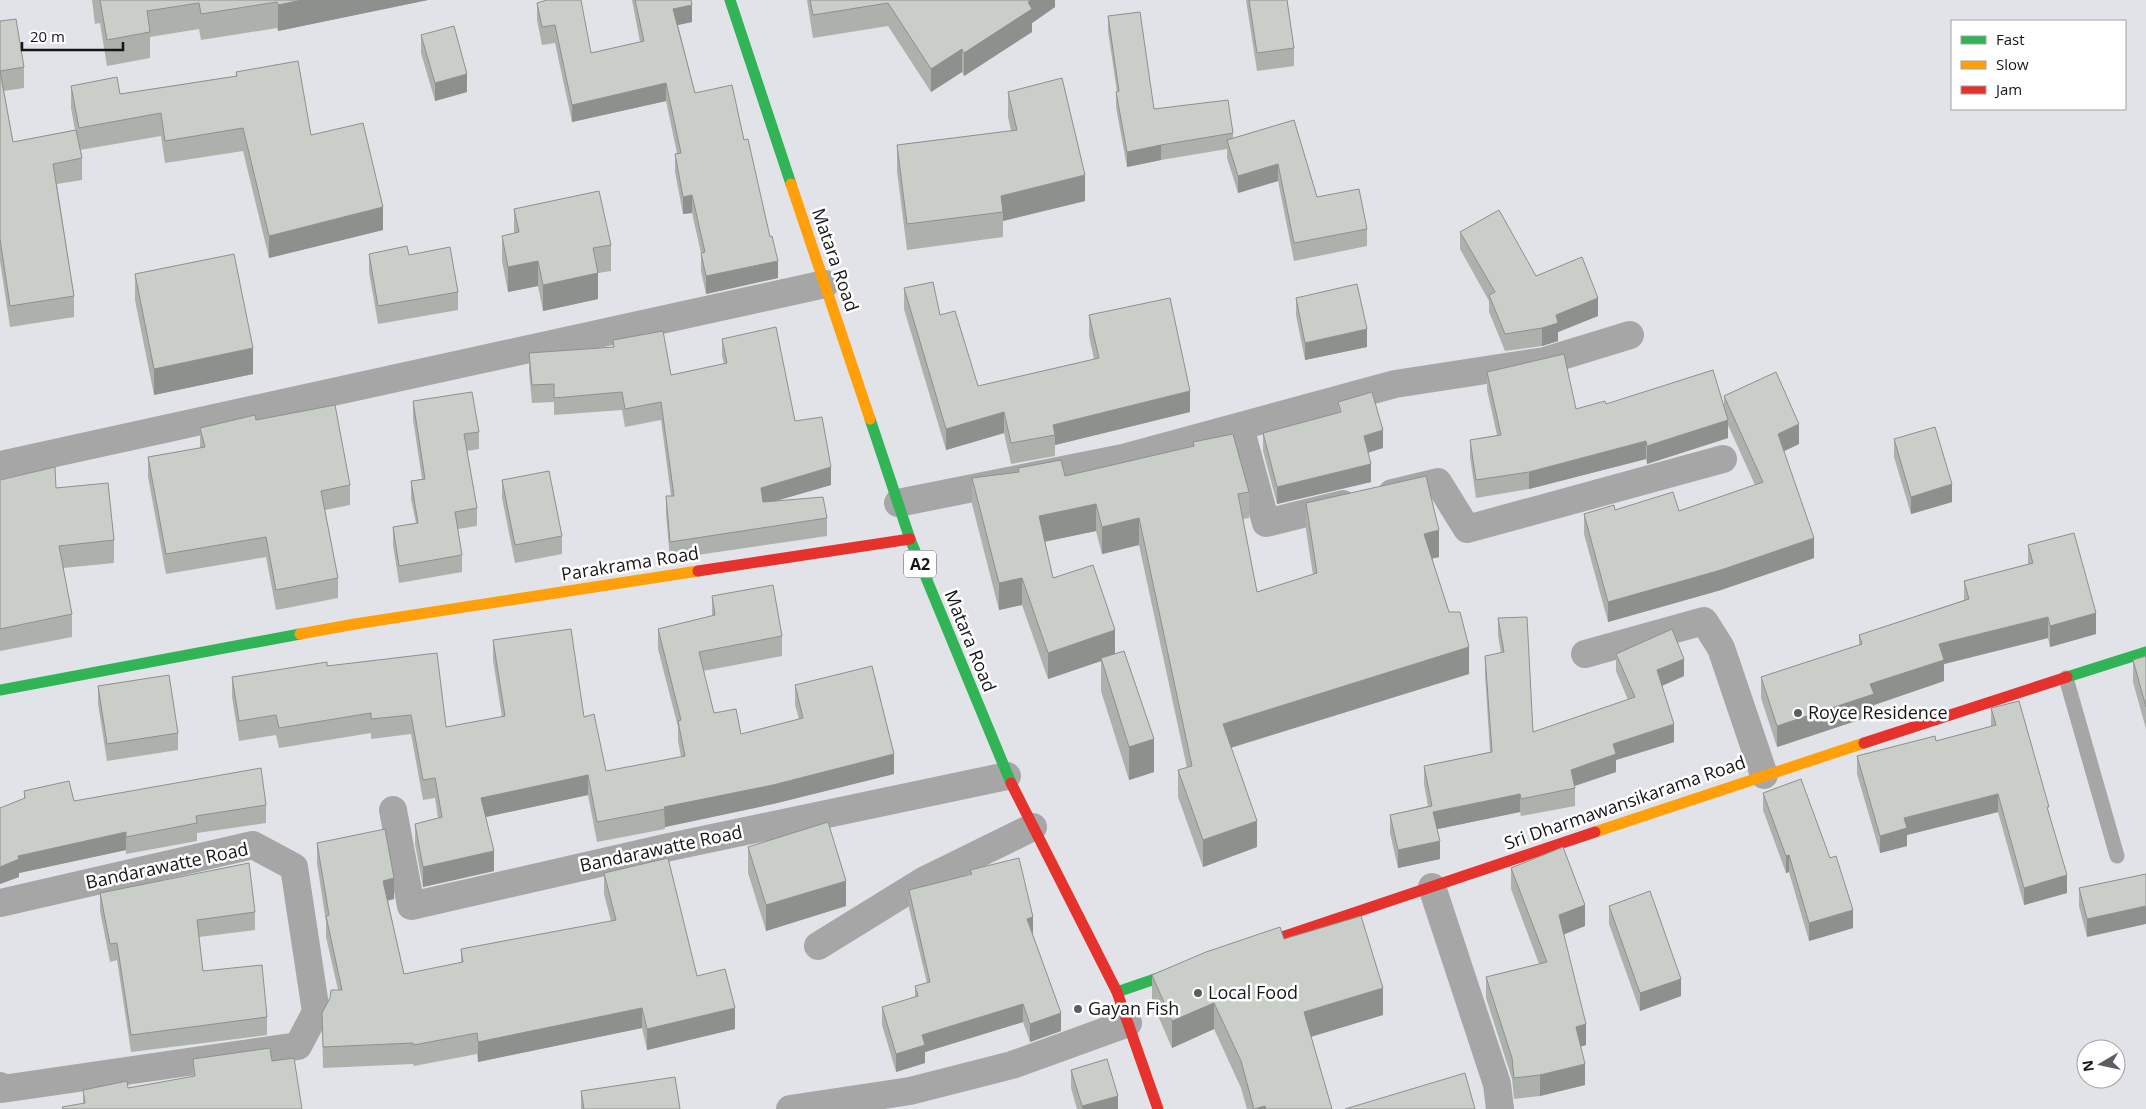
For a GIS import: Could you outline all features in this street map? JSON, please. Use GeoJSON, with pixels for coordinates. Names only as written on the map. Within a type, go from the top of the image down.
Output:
{"type":"FeatureCollection","features":[{"type":"Feature","properties":{"kind":"main road","name":"Matara Road"},"geometry":{"type":"LineString","coordinates":[[730,0],[910,539],[1007,776],[1117,992],[1158,1109]]}},
{"type":"Feature","properties":{"kind":"main road","name":"Parakrama Road"},"geometry":{"type":"LineString","coordinates":[[0,690],[355,624],[910,539]]}},
{"type":"Feature","properties":{"kind":"main road","name":"Sri Dharmawansikarama Road"},"geometry":{"type":"LineString","coordinates":[[1237,952],[1764,774],[2146,652]]}},
{"type":"Feature","properties":{"kind":"main road"},"geometry":{"type":"LineString","coordinates":[[1117,992],[1200,964]]}},
{"type":"Feature","properties":{"kind":"street"},"geometry":{"type":"LineString","coordinates":[[0,465],[825,284]]}},
{"type":"Feature","properties":{"kind":"street"},"geometry":{"type":"LineString","coordinates":[[898,503],[1123,458],[1394,384],[1544,361],[1630,335]]}},
{"type":"Feature","properties":{"kind":"street"},"geometry":{"type":"LineString","coordinates":[[1240,427],[1266,523],[1438,482],[1467,528],[1723,459]]}},
{"type":"Feature","properties":{"kind":"street"},"geometry":{"type":"LineString","coordinates":[[1585,654],[1704,621],[1721,648],[1764,774]]}},
{"type":"Feature","properties":{"kind":"street","name":"Bandarawatte Road"},"geometry":{"type":"LineString","coordinates":[[393,810],[411,906],[665,848],[1007,776]]}},
{"type":"Feature","properties":{"kind":"street"},"geometry":{"type":"LineString","coordinates":[[818,946],[925,880],[1033,828]]}},
{"type":"Feature","properties":{"kind":"street","name":"Bandarawatte Road"},"geometry":{"type":"LineString","coordinates":[[0,903],[253,845],[294,867],[316,1012],[298,1046],[2,1089],[0,1086]]}},
{"type":"Feature","properties":{"kind":"street"},"geometry":{"type":"LineString","coordinates":[[1432,886],[1498,1084],[1500,1109]]}},
{"type":"Feature","properties":{"kind":"street"},"geometry":{"type":"LineString","coordinates":[[790,1109],[910,1091],[1012,1065],[1128,1023]]}},
{"type":"Feature","properties":{"kind":"lane"},"geometry":{"type":"LineString","coordinates":[[2066,678],[2116,856]]}},
{"type":"Feature","properties":{"kind":"building"},"geometry":{"type":"Polygon","coordinates":[[[100,0],[302,0],[278,5],[277,2],[201,14],[199,3],[147,11],[150,32],[107,40],[100,0]]]}},
{"type":"Feature","properties":{"kind":"building"},"geometry":{"type":"Polygon","coordinates":[[[547,0],[581,0],[591,53],[644,41],[635,0],[691,0],[692,5],[673,9],[695,93],[732,85],[744,140],[748,139],[770,237],[772,236],[778,261],[706,276],[701,253],[705,252],[692,195],[683,197],[675,154],[681,153],[666,83],[572,105],[555,25],[542,27],[537,3],[547,0]]]}},
{"type":"Feature","properties":{"kind":"building"},"geometry":{"type":"Polygon","coordinates":[[[810,0],[1031,0],[1028,2],[1032,9],[964,53],[962,49],[931,69],[888,3],[813,15],[810,0]]]}},
{"type":"Feature","properties":{"kind":"building"},"geometry":{"type":"Polygon","coordinates":[[[1249,0],[1287,0],[1294,48],[1257,53],[1249,0]]]}},
{"type":"Feature","properties":{"kind":"building"},"geometry":{"type":"Polygon","coordinates":[[[1140,12],[1154,109],[1228,100],[1233,133],[1127,152],[1116,92],[1119,91],[1108,16],[1140,12]]]}},
{"type":"Feature","properties":{"kind":"building"},"geometry":{"type":"Polygon","coordinates":[[[16,19],[24,67],[0,71],[0,21],[16,19]]]}},
{"type":"Feature","properties":{"kind":"building"},"geometry":{"type":"Polygon","coordinates":[[[454,26],[467,74],[435,83],[421,35],[454,26]]]}},
{"type":"Feature","properties":{"kind":"building"},"geometry":{"type":"Polygon","coordinates":[[[298,61],[311,135],[363,123],[383,207],[269,236],[243,128],[165,141],[161,113],[79,128],[71,86],[117,77],[120,94],[237,76],[236,72],[298,61]]]}},
{"type":"Feature","properties":{"kind":"building"},"geometry":{"type":"Polygon","coordinates":[[[0,71],[13,142],[76,130],[82,158],[53,164],[74,296],[10,306],[0,239],[0,71]]]}},
{"type":"Feature","properties":{"kind":"building"},"geometry":{"type":"Polygon","coordinates":[[[1062,78],[1085,175],[1001,196],[1003,212],[907,224],[897,145],[1017,130],[1008,92],[1062,78]]]}},
{"type":"Feature","properties":{"kind":"building"},"geometry":{"type":"Polygon","coordinates":[[[1294,120],[1317,197],[1359,189],[1367,229],[1294,243],[1278,164],[1238,176],[1227,140],[1294,120]]]}},
{"type":"Feature","properties":{"kind":"building"},"geometry":{"type":"Polygon","coordinates":[[[599,191],[611,245],[593,248],[598,273],[543,285],[538,261],[508,267],[502,236],[519,232],[514,209],[599,191]]]}},
{"type":"Feature","properties":{"kind":"building"},"geometry":{"type":"Polygon","coordinates":[[[1499,210],[1536,276],[1582,257],[1598,298],[1556,315],[1558,323],[1542,328],[1505,334],[1489,295],[1495,292],[1460,232],[1499,210]]]}},
{"type":"Feature","properties":{"kind":"building"},"geometry":{"type":"Polygon","coordinates":[[[407,246],[409,255],[450,247],[458,292],[378,306],[369,254],[407,246]]]}},
{"type":"Feature","properties":{"kind":"building"},"geometry":{"type":"Polygon","coordinates":[[[234,254],[253,348],[154,369],[135,274],[234,254]]]}},
{"type":"Feature","properties":{"kind":"building"},"geometry":{"type":"Polygon","coordinates":[[[933,282],[940,315],[955,311],[978,386],[1099,358],[1089,315],[1170,298],[1190,391],[1053,425],[1055,435],[1011,443],[1004,412],[946,429],[904,288],[933,282]]]}},
{"type":"Feature","properties":{"kind":"building"},"geometry":{"type":"Polygon","coordinates":[[[1357,284],[1367,329],[1305,343],[1296,298],[1357,284]]]}},
{"type":"Feature","properties":{"kind":"building"},"geometry":{"type":"Polygon","coordinates":[[[776,327],[795,421],[822,417],[831,467],[761,488],[763,502],[823,497],[827,518],[670,542],[666,496],[674,496],[661,402],[625,409],[622,392],[554,398],[554,384],[532,385],[529,353],[614,347],[613,340],[663,331],[671,375],[727,363],[722,339],[776,327]]]}},
{"type":"Feature","properties":{"kind":"building"},"geometry":{"type":"Polygon","coordinates":[[[1564,354],[1576,409],[1605,401],[1606,404],[1713,370],[1728,420],[1647,446],[1646,441],[1529,472],[1476,480],[1470,440],[1501,435],[1487,372],[1564,354]]]}},
{"type":"Feature","properties":{"kind":"building"},"geometry":{"type":"Polygon","coordinates":[[[1776,372],[1799,424],[1778,434],[1814,538],[1721,570],[1608,602],[1584,514],[1614,505],[1615,510],[1673,492],[1679,511],[1763,482],[1724,396],[1776,372]]]}},
{"type":"Feature","properties":{"kind":"building"},"geometry":{"type":"Polygon","coordinates":[[[472,392],[479,432],[464,434],[477,508],[455,512],[462,555],[399,566],[393,527],[418,523],[411,481],[425,479],[413,401],[472,392]]]}},
{"type":"Feature","properties":{"kind":"building"},"geometry":{"type":"Polygon","coordinates":[[[1372,392],[1383,430],[1364,436],[1371,464],[1277,487],[1263,433],[1341,412],[1338,402],[1372,392]]]}},
{"type":"Feature","properties":{"kind":"building"},"geometry":{"type":"Polygon","coordinates":[[[335,405],[350,485],[321,491],[338,578],[276,590],[266,537],[166,554],[148,457],[205,447],[200,428],[255,415],[256,420],[335,405]]]}},
{"type":"Feature","properties":{"kind":"building"},"geometry":{"type":"Polygon","coordinates":[[[1935,427],[1952,484],[1911,497],[1894,439],[1935,427]]]}},
{"type":"Feature","properties":{"kind":"building"},"geometry":{"type":"Polygon","coordinates":[[[1233,434],[1249,492],[1238,494],[1257,592],[1317,573],[1306,503],[1426,476],[1439,530],[1424,534],[1449,612],[1460,612],[1469,647],[1223,724],[1257,821],[1203,840],[1178,770],[1192,766],[1139,518],[1102,527],[1096,504],[1039,516],[1053,578],[1093,565],[1115,630],[1048,653],[1022,578],[999,583],[972,478],[1019,472],[1018,468],[1061,460],[1065,476],[1194,446],[1193,442],[1233,434]]]}},
{"type":"Feature","properties":{"kind":"building"},"geometry":{"type":"Polygon","coordinates":[[[55,467],[56,488],[108,483],[114,540],[59,546],[72,614],[0,629],[0,480],[55,467]]]}},
{"type":"Feature","properties":{"kind":"building"},"geometry":{"type":"Polygon","coordinates":[[[549,471],[562,536],[515,545],[502,480],[549,471]]]}},
{"type":"Feature","properties":{"kind":"building"},"geometry":{"type":"Polygon","coordinates":[[[2074,533],[2096,613],[2050,626],[2048,617],[1939,644],[1944,660],[1870,684],[1874,694],[1777,726],[1761,677],[1862,644],[1859,635],[1969,599],[1964,581],[2033,563],[2028,545],[2074,533]]]}},
{"type":"Feature","properties":{"kind":"building"},"geometry":{"type":"Polygon","coordinates":[[[773,585],[782,636],[699,652],[714,713],[736,709],[741,734],[803,718],[795,685],[872,666],[894,754],[773,785],[597,822],[588,775],[481,798],[494,851],[423,867],[415,824],[442,817],[435,778],[423,780],[411,715],[371,719],[371,713],[279,728],[276,715],[239,721],[232,677],[327,662],[327,666],[437,653],[446,727],[505,716],[493,640],[571,629],[584,717],[594,714],[606,771],[685,756],[678,721],[681,720],[658,629],[715,615],[712,596],[773,585]]]}},
{"type":"Feature","properties":{"kind":"building"},"geometry":{"type":"Polygon","coordinates":[[[1527,617],[1533,732],[1635,697],[1616,654],[1672,629],[1684,659],[1657,670],[1674,724],[1613,744],[1616,754],[1571,770],[1575,788],[1521,799],[1520,794],[1433,812],[1440,841],[1398,850],[1390,815],[1432,806],[1424,766],[1492,752],[1485,656],[1504,652],[1498,618],[1527,617]]]}},
{"type":"Feature","properties":{"kind":"building"},"geometry":{"type":"Polygon","coordinates":[[[1124,651],[1154,739],[1129,747],[1101,658],[1124,651]]]}},
{"type":"Feature","properties":{"kind":"building"},"geometry":{"type":"Polygon","coordinates":[[[2146,656],[2146,707],[2133,660],[2146,656]]]}},
{"type":"Feature","properties":{"kind":"building"},"geometry":{"type":"Polygon","coordinates":[[[169,675],[178,733],[107,744],[98,686],[169,675]]]}},
{"type":"Feature","properties":{"kind":"building"},"geometry":{"type":"Polygon","coordinates":[[[2019,701],[2067,875],[2024,888],[1998,794],[1904,818],[1907,828],[1880,836],[1857,756],[1935,736],[1936,741],[1996,725],[1991,708],[2019,701]]]}},
{"type":"Feature","properties":{"kind":"building"},"geometry":{"type":"Polygon","coordinates":[[[261,768],[266,805],[196,816],[197,823],[126,837],[126,832],[18,856],[19,859],[0,867],[0,808],[25,798],[24,791],[69,781],[74,801],[261,768]]]}},
{"type":"Feature","properties":{"kind":"building"},"geometry":{"type":"Polygon","coordinates":[[[1801,779],[1830,858],[1836,856],[1853,910],[1809,923],[1789,855],[1786,856],[1763,793],[1801,779]]]}},
{"type":"Feature","properties":{"kind":"building"},"geometry":{"type":"Polygon","coordinates":[[[828,822],[846,881],[766,905],[748,847],[828,822]]]}},
{"type":"Feature","properties":{"kind":"building"},"geometry":{"type":"Polygon","coordinates":[[[385,829],[394,878],[383,881],[404,974],[463,962],[461,949],[616,920],[604,873],[668,858],[697,976],[725,969],[735,1008],[647,1029],[642,1008],[478,1042],[477,1033],[414,1045],[413,1043],[323,1047],[322,1013],[330,998],[331,990],[342,990],[326,916],[329,915],[317,843],[385,829]]]}},
{"type":"Feature","properties":{"kind":"building"},"geometry":{"type":"Polygon","coordinates":[[[1563,847],[1585,905],[1559,915],[1586,1024],[1576,1027],[1585,1064],[1540,1075],[1514,1078],[1512,1058],[1486,977],[1547,962],[1511,868],[1563,847]]]}},
{"type":"Feature","properties":{"kind":"building"},"geometry":{"type":"Polygon","coordinates":[[[1019,858],[1033,917],[1027,919],[1061,1013],[1030,1024],[1023,1004],[922,1035],[925,1045],[896,1054],[882,1007],[918,996],[915,986],[930,982],[909,890],[972,874],[970,870],[1019,858]]]}},
{"type":"Feature","properties":{"kind":"building"},"geometry":{"type":"Polygon","coordinates":[[[249,863],[255,912],[197,920],[203,971],[262,965],[267,1017],[131,1035],[117,943],[110,944],[100,893],[249,863]]]}},
{"type":"Feature","properties":{"kind":"building"},"geometry":{"type":"Polygon","coordinates":[[[2146,874],[2146,906],[2087,919],[2079,888],[2146,874]]]}},
{"type":"Feature","properties":{"kind":"building"},"geometry":{"type":"Polygon","coordinates":[[[1650,891],[1681,979],[1640,993],[1609,906],[1650,891]]]}},
{"type":"Feature","properties":{"kind":"building"},"geometry":{"type":"Polygon","coordinates":[[[1361,916],[1383,988],[1304,1012],[1332,1109],[1266,1109],[1265,1106],[1254,1109],[1241,1061],[1214,1003],[1172,1021],[1152,975],[1206,952],[1280,927],[1284,939],[1361,916]]]}},
{"type":"Feature","properties":{"kind":"building"},"geometry":{"type":"Polygon","coordinates":[[[270,1048],[272,1061],[294,1058],[302,1109],[63,1109],[62,1107],[85,1103],[83,1090],[127,1081],[128,1088],[195,1076],[193,1059],[270,1048]]]}},
{"type":"Feature","properties":{"kind":"building"},"geometry":{"type":"Polygon","coordinates":[[[1107,1059],[1118,1096],[1082,1106],[1071,1070],[1107,1059]]]}},
{"type":"Feature","properties":{"kind":"building"},"geometry":{"type":"Polygon","coordinates":[[[1465,1073],[1475,1109],[1345,1109],[1465,1073]]]}},
{"type":"Feature","properties":{"kind":"building"},"geometry":{"type":"Polygon","coordinates":[[[675,1077],[680,1109],[584,1109],[581,1091],[675,1077]]]}},
{"type":"Feature","properties":{"kind":"traffic: fast"},"geometry":{"type":"LineString","coordinates":[[730,0],[791,184]]}},
{"type":"Feature","properties":{"kind":"traffic: fast"},"geometry":{"type":"LineString","coordinates":[[870,419],[910,539],[1011,783]]}},
{"type":"Feature","properties":{"kind":"traffic: fast"},"geometry":{"type":"LineString","coordinates":[[0,690],[300,634]]}},
{"type":"Feature","properties":{"kind":"traffic: fast"},"geometry":{"type":"LineString","coordinates":[[2067,677],[2146,652]]}},
{"type":"Feature","properties":{"kind":"traffic: fast"},"geometry":{"type":"LineString","coordinates":[[1117,992],[1187,968]]}},
{"type":"Feature","properties":{"kind":"traffic: slow"},"geometry":{"type":"LineString","coordinates":[[791,184],[870,419]]}},
{"type":"Feature","properties":{"kind":"traffic: slow"},"geometry":{"type":"LineString","coordinates":[[300,634],[698,571]]}},
{"type":"Feature","properties":{"kind":"traffic: slow"},"geometry":{"type":"LineString","coordinates":[[1595,832],[1864,743]]}},
{"type":"Feature","properties":{"kind":"traffic: jam"},"geometry":{"type":"LineString","coordinates":[[698,571],[910,539]]}},
{"type":"Feature","properties":{"kind":"traffic: jam"},"geometry":{"type":"LineString","coordinates":[[1864,743],[2067,677]]}},
{"type":"Feature","properties":{"kind":"traffic: jam"},"geometry":{"type":"LineString","coordinates":[[1011,783],[1117,992],[1158,1109]]}},
{"type":"Feature","properties":{"kind":"traffic: jam"},"geometry":{"type":"LineString","coordinates":[[1249,948],[1595,832]]}},
{"type":"Feature","properties":{"kind":"place","name":"Royce Residence"},"geometry":{"type":"Point","coordinates":[1798,713]}},
{"type":"Feature","properties":{"kind":"place","name":"Local Food"},"geometry":{"type":"Point","coordinates":[1198,993]}},
{"type":"Feature","properties":{"kind":"place","name":"Gayan Fish"},"geometry":{"type":"Point","coordinates":[1078,1009]}}]}
